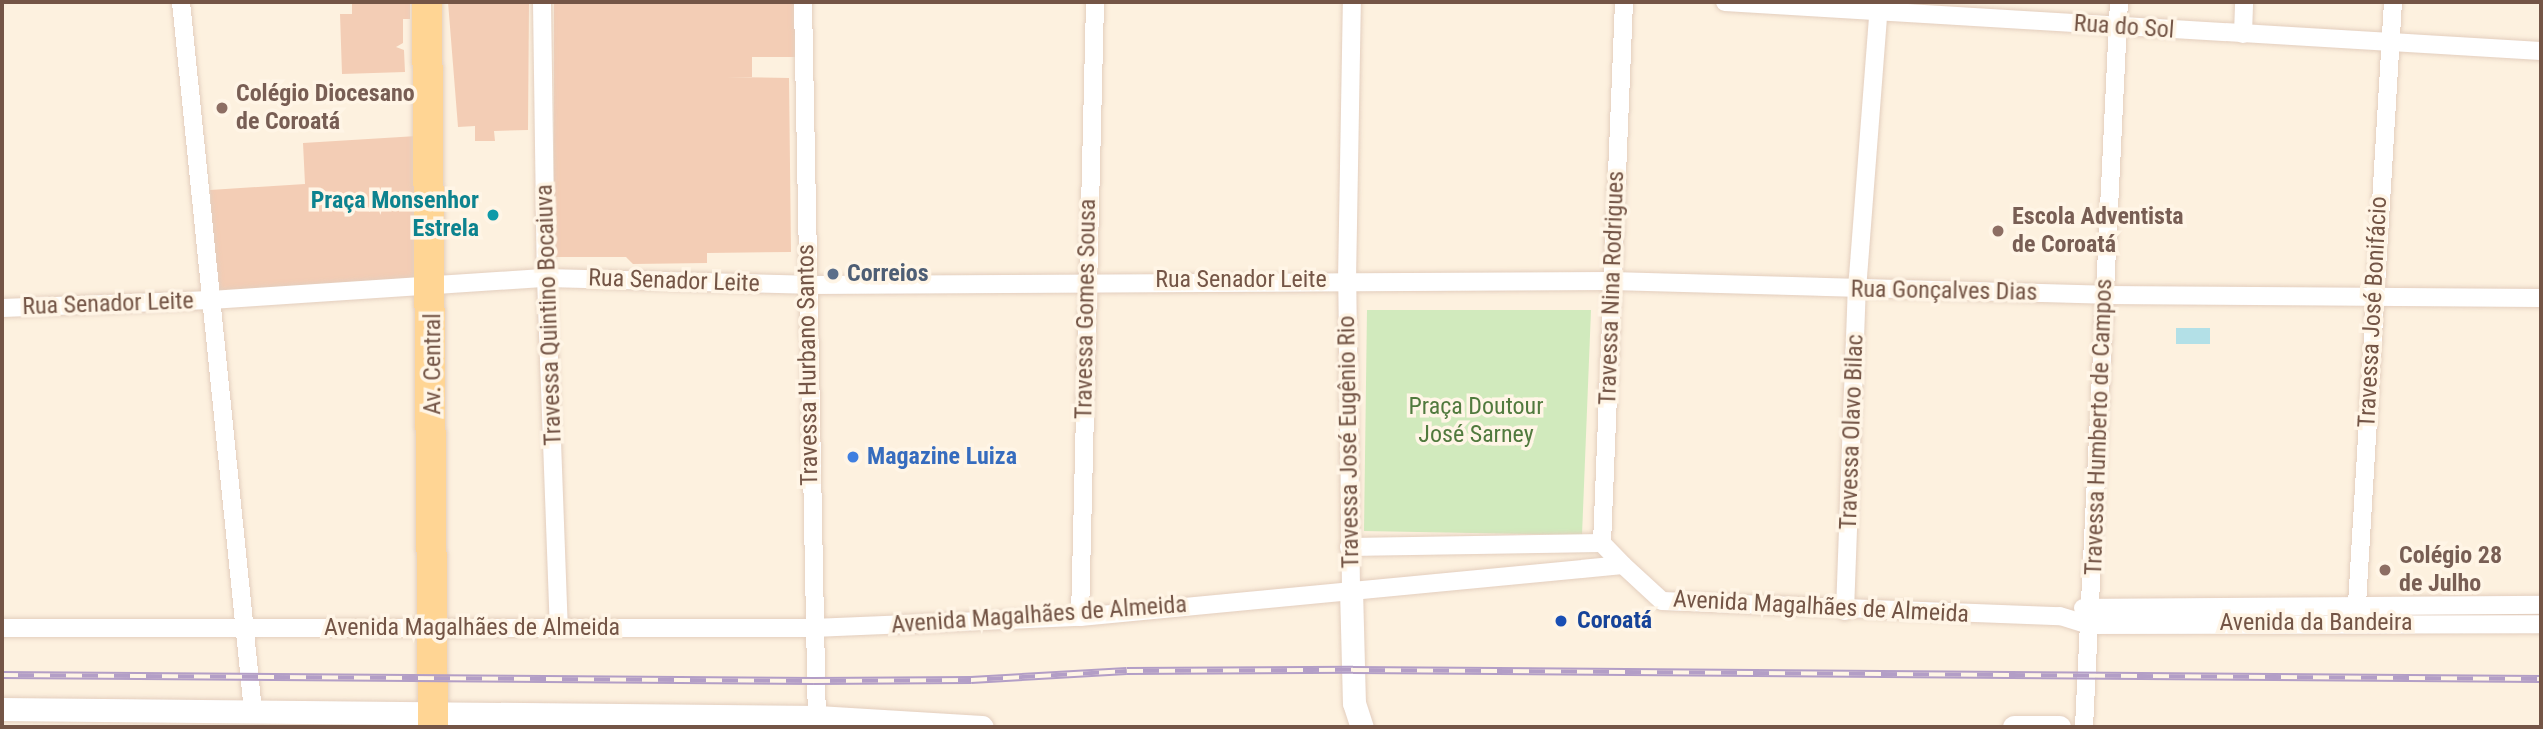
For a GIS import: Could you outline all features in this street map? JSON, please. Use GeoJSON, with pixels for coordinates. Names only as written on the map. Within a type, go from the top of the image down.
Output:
{"type":"FeatureCollection","features":[{"type":"Feature","properties":{"kind":"main road","name":"Av. Central"},"geometry":{"type":"LineString","coordinates":[[427,2],[433,285],[432,720]]}},
{"type":"Feature","properties":{"kind":"street"},"geometry":{"type":"LineString","coordinates":[[181,2],[253,711]]}},
{"type":"Feature","properties":{"kind":"street","name":"Travessa Quintino Bocaiuva"},"geometry":{"type":"LineString","coordinates":[[542,2],[546,278],[559,628]]}},
{"type":"Feature","properties":{"kind":"street","name":"Travessa Hurbano Santos"},"geometry":{"type":"LineString","coordinates":[[803,2],[813,628],[817,722]]}},
{"type":"Feature","properties":{"kind":"street","name":"Travessa Gomes Sousa"},"geometry":{"type":"LineString","coordinates":[[1080,617],[1094,2]]}},
{"type":"Feature","properties":{"kind":"street","name":"Travessa José Eugênio Rio"},"geometry":{"type":"LineString","coordinates":[[1351,589],[1347,281],[1352,2]]}},
{"type":"Feature","properties":{"kind":"street","name":"Travessa Nina Rodrigues"},"geometry":{"type":"LineString","coordinates":[[1602,543],[1624,2]]}},
{"type":"Feature","properties":{"kind":"street","name":"Rua do Sol"},"geometry":{"type":"LineString","coordinates":[[1725,2],[1879,5],[2120,28],[2541,51]]}},
{"type":"Feature","properties":{"kind":"street","name":"Travessa Humberto de Campos"},"geometry":{"type":"LineString","coordinates":[[2084,727],[2120,28],[2119,2]]}},
{"type":"Feature","properties":{"kind":"street"},"geometry":{"type":"LineString","coordinates":[[2244,2],[2244,34]]}},
{"type":"Feature","properties":{"kind":"street","name":"Travessa José Bonifácio"},"geometry":{"type":"LineString","coordinates":[[2356,613],[2393,2]]}},
{"type":"Feature","properties":{"kind":"street","name":"Travessa Olavo Bilac"},"geometry":{"type":"LineString","coordinates":[[1845,611],[1857,290],[1879,5]]}},
{"type":"Feature","properties":{"kind":"street","name":"Rua Senador Leite"},"geometry":{"type":"LineString","coordinates":[[2,308],[211,300],[546,278],[807,285],[1086,280],[1347,281]]}},
{"type":"Feature","properties":{"kind":"street","name":"Rua Gonçalves Dias"},"geometry":{"type":"LineString","coordinates":[[1347,281],[1611,281],[2105,295],[2541,298]]}},
{"type":"Feature","properties":{"kind":"street"},"geometry":{"type":"LineString","coordinates":[[1349,547],[1602,543],[1623,565]]}},
{"type":"Feature","properties":{"kind":"street","name":"Avenida Magalhães de Almeida"},"geometry":{"type":"LineString","coordinates":[[2,628],[813,628],[1080,617],[1623,565],[1662,601],[1845,611],[2060,615],[2092,606]]}},
{"type":"Feature","properties":{"kind":"street"},"geometry":{"type":"LineString","coordinates":[[1351,589],[1354,703],[1362,727]]}},
{"type":"Feature","properties":{"kind":"street","name":"Avenida da Bandeira"},"geometry":{"type":"LineString","coordinates":[[2090,625],[2541,605]]}},
{"type":"Feature","properties":{"kind":"street","name":"Avenida da Bandeira"},"geometry":{"type":"LineString","coordinates":[[2092,606],[2356,613],[2541,624]]}},
{"type":"Feature","properties":{"kind":"street","name":"Avenida Magalhães de Almeida"},"geometry":{"type":"LineString","coordinates":[[2060,615],[2090,625]]}},
{"type":"Feature","properties":{"kind":"street"},"geometry":{"type":"LineString","coordinates":[[1345,727],[1354,703]]}},
{"type":"Feature","properties":{"kind":"street"},"geometry":{"type":"LineString","coordinates":[[2,709],[128,719],[253,711],[432,720],[817,722],[982,727]]}},
{"type":"Feature","properties":{"kind":"street"},"geometry":{"type":"LineString","coordinates":[[2014,727],[2059,727]]}},
{"type":"Feature","properties":{"kind":"green space","name":"Praça Doutour José Sarney"},"geometry":{"type":"Polygon","coordinates":[[[1367,310],[1591,310],[1582,535],[1364,531],[1367,310]]]}},
{"type":"Feature","properties":{"kind":"water"},"geometry":{"type":"Polygon","coordinates":[[[2176,328],[2210,328],[2210,344],[2176,344],[2176,328]]]}},
{"type":"Feature","properties":{"kind":"building"},"geometry":{"type":"Polygon","coordinates":[[[352,2],[410,2],[410,19],[403,19],[403,43],[396,47],[404,50],[405,72],[342,74],[340,14],[352,14],[352,2]]]}},
{"type":"Feature","properties":{"kind":"building"},"geometry":{"type":"Polygon","coordinates":[[[448,2],[529,2],[528,130],[494,131],[495,141],[475,141],[475,126],[458,127],[448,2]]]}},
{"type":"Feature","properties":{"kind":"building"},"geometry":{"type":"Polygon","coordinates":[[[554,2],[798,2],[799,57],[752,57],[752,77],[725,77],[789,78],[791,252],[707,253],[707,263],[633,264],[626,257],[554,257],[554,2]]]}},
{"type":"Feature","properties":{"kind":"building"},"geometry":{"type":"Polygon","coordinates":[[[417,136],[425,282],[216,294],[210,190],[305,184],[303,143],[417,136]]]}},
{"type":"Feature","properties":{"kind":"railway"},"geometry":{"type":"LineString","coordinates":[[2,675],[814,681],[971,680],[1127,671],[1353,670],[2541,679]]}},
{"type":"Feature","properties":{"kind":"place","name":"Colégio Diocesano de Coroatá"},"geometry":{"type":"Point","coordinates":[222,108]}},
{"type":"Feature","properties":{"kind":"place","name":"Praça Monsenhor Estrela"},"geometry":{"type":"Point","coordinates":[493,215]}},
{"type":"Feature","properties":{"kind":"place","name":"Escola Adventista de Coroatá"},"geometry":{"type":"Point","coordinates":[1998,231]}},
{"type":"Feature","properties":{"kind":"place","name":"Correios"},"geometry":{"type":"Point","coordinates":[833,274]}},
{"type":"Feature","properties":{"kind":"place","name":"Magazine Luiza"},"geometry":{"type":"Point","coordinates":[853,457]}},
{"type":"Feature","properties":{"kind":"place","name":"Colégio 28 de Julho"},"geometry":{"type":"Point","coordinates":[2385,570]}},
{"type":"Feature","properties":{"kind":"place","name":"Coroatá"},"geometry":{"type":"Point","coordinates":[1561,621]}}]}
